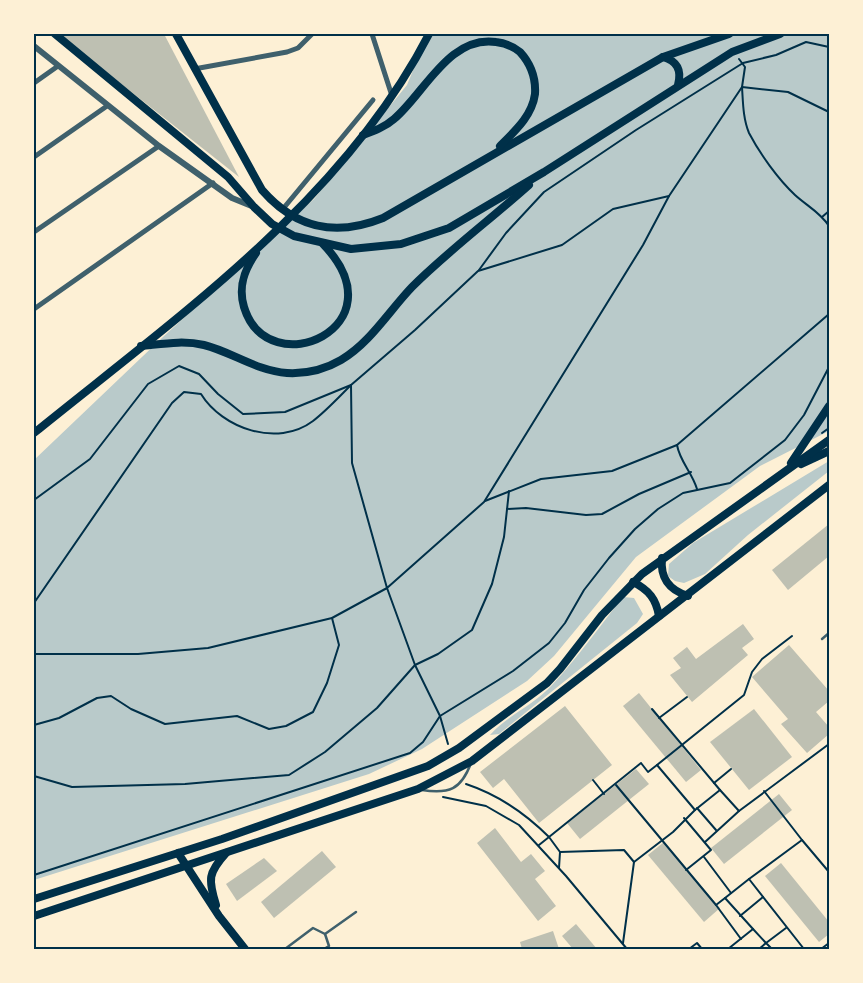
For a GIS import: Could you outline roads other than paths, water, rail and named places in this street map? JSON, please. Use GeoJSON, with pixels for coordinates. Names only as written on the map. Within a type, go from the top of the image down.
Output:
{"type":"FeatureCollection","features":[{"type":"Feature","properties":{"kind":"main road"},"geometry":{"type":"LineString","coordinates":[[55,34],[228,177],[254,207],[272,224],[294,236],[351,249],[377,248],[427,237],[449,228],[544,172],[732,52],[780,34]]}},
{"type":"Feature","properties":{"kind":"main road"},"geometry":{"type":"LineString","coordinates":[[176,34],[262,190],[282,211],[304,222],[345,228],[364,225],[383,218],[663,57],[729,34]]}},
{"type":"Feature","properties":{"kind":"main road"},"geometry":{"type":"LineString","coordinates":[[34,433],[261,245],[300,208],[392,96],[429,34]]}},
{"type":"Feature","properties":{"kind":"main road"},"geometry":{"type":"LineString","coordinates":[[361,136],[392,121],[458,52],[472,43],[488,41],[504,43],[519,51],[530,66],[536,84],[534,104],[521,124],[493,154]]}},
{"type":"Feature","properties":{"kind":"main road"},"geometry":{"type":"LineString","coordinates":[[663,57],[672,60],[678,67],[680,76],[678,85]]}},
{"type":"Feature","properties":{"kind":"main road"},"geometry":{"type":"LineString","coordinates":[[141,346],[189,342],[207,346],[265,368],[284,373],[306,373],[326,368],[343,359],[365,340],[414,286],[544,172]]}},
{"type":"Feature","properties":{"kind":"main road"},"geometry":{"type":"LineString","coordinates":[[261,245],[249,263],[242,280],[241,298],[246,315],[257,330],[272,340],[290,345],[308,343],[324,336],[338,324],[346,308],[348,289],[345,272],[335,256],[323,244]]}},
{"type":"Feature","properties":{"kind":"main road"},"geometry":{"type":"LineString","coordinates":[[787,469],[829,406]]}},
{"type":"Feature","properties":{"kind":"main road"},"geometry":{"type":"LineString","coordinates":[[34,899],[178,853],[377,785],[428,766],[451,753],[547,683],[602,615],[633,582],[662,558],[829,440]]}},
{"type":"Feature","properties":{"kind":"main road"},"geometry":{"type":"LineString","coordinates":[[787,469],[829,451]]}},
{"type":"Feature","properties":{"kind":"main road"},"geometry":{"type":"LineString","coordinates":[[34,916],[418,790],[472,761],[659,616],[688,596],[829,485]]}},
{"type":"Feature","properties":{"kind":"main road"},"geometry":{"type":"LineString","coordinates":[[808,502],[829,492]]}},
{"type":"Feature","properties":{"kind":"main road"},"geometry":{"type":"LineString","coordinates":[[662,558],[661,568],[664,578],[674,590],[688,596]]}},
{"type":"Feature","properties":{"kind":"main road"},"geometry":{"type":"LineString","coordinates":[[633,582],[652,595],[659,616]]}},
{"type":"Feature","properties":{"kind":"main road"},"geometry":{"type":"LineString","coordinates":[[220,916],[210,879],[214,866],[226,852]]}},
{"type":"Feature","properties":{"kind":"main road"},"geometry":{"type":"LineString","coordinates":[[178,853],[220,916],[245,949]]}},
{"type":"Feature","properties":{"kind":"street"},"geometry":{"type":"LineString","coordinates":[[194,69],[287,52],[298,48],[312,34]]}},
{"type":"Feature","properties":{"kind":"street"},"geometry":{"type":"LineString","coordinates":[[372,34],[392,96]]}},
{"type":"Feature","properties":{"kind":"street"},"geometry":{"type":"LineString","coordinates":[[34,46],[106,106],[159,146],[232,198],[254,207]]}},
{"type":"Feature","properties":{"kind":"street"},"geometry":{"type":"LineString","coordinates":[[34,83],[58,66]]}},
{"type":"Feature","properties":{"kind":"street"},"geometry":{"type":"LineString","coordinates":[[282,211],[373,100]]}},
{"type":"Feature","properties":{"kind":"street"},"geometry":{"type":"LineString","coordinates":[[34,156],[106,106]]}},
{"type":"Feature","properties":{"kind":"street"},"geometry":{"type":"LineString","coordinates":[[34,232],[159,146]]}},
{"type":"Feature","properties":{"kind":"street"},"geometry":{"type":"LineString","coordinates":[[34,309],[213,183]]}},
{"type":"Feature","properties":{"kind":"lane"},"geometry":{"type":"LineString","coordinates":[[822,639],[829,633]]}},
{"type":"Feature","properties":{"kind":"lane"},"geometry":{"type":"LineString","coordinates":[[418,790],[451,790],[462,783],[472,761]]}},
{"type":"Feature","properties":{"kind":"lane"},"geometry":{"type":"LineString","coordinates":[[325,934],[356,912]]}},
{"type":"Feature","properties":{"kind":"lane"},"geometry":{"type":"LineString","coordinates":[[285,949],[313,928],[325,934],[328,946],[324,949]]}}]}
